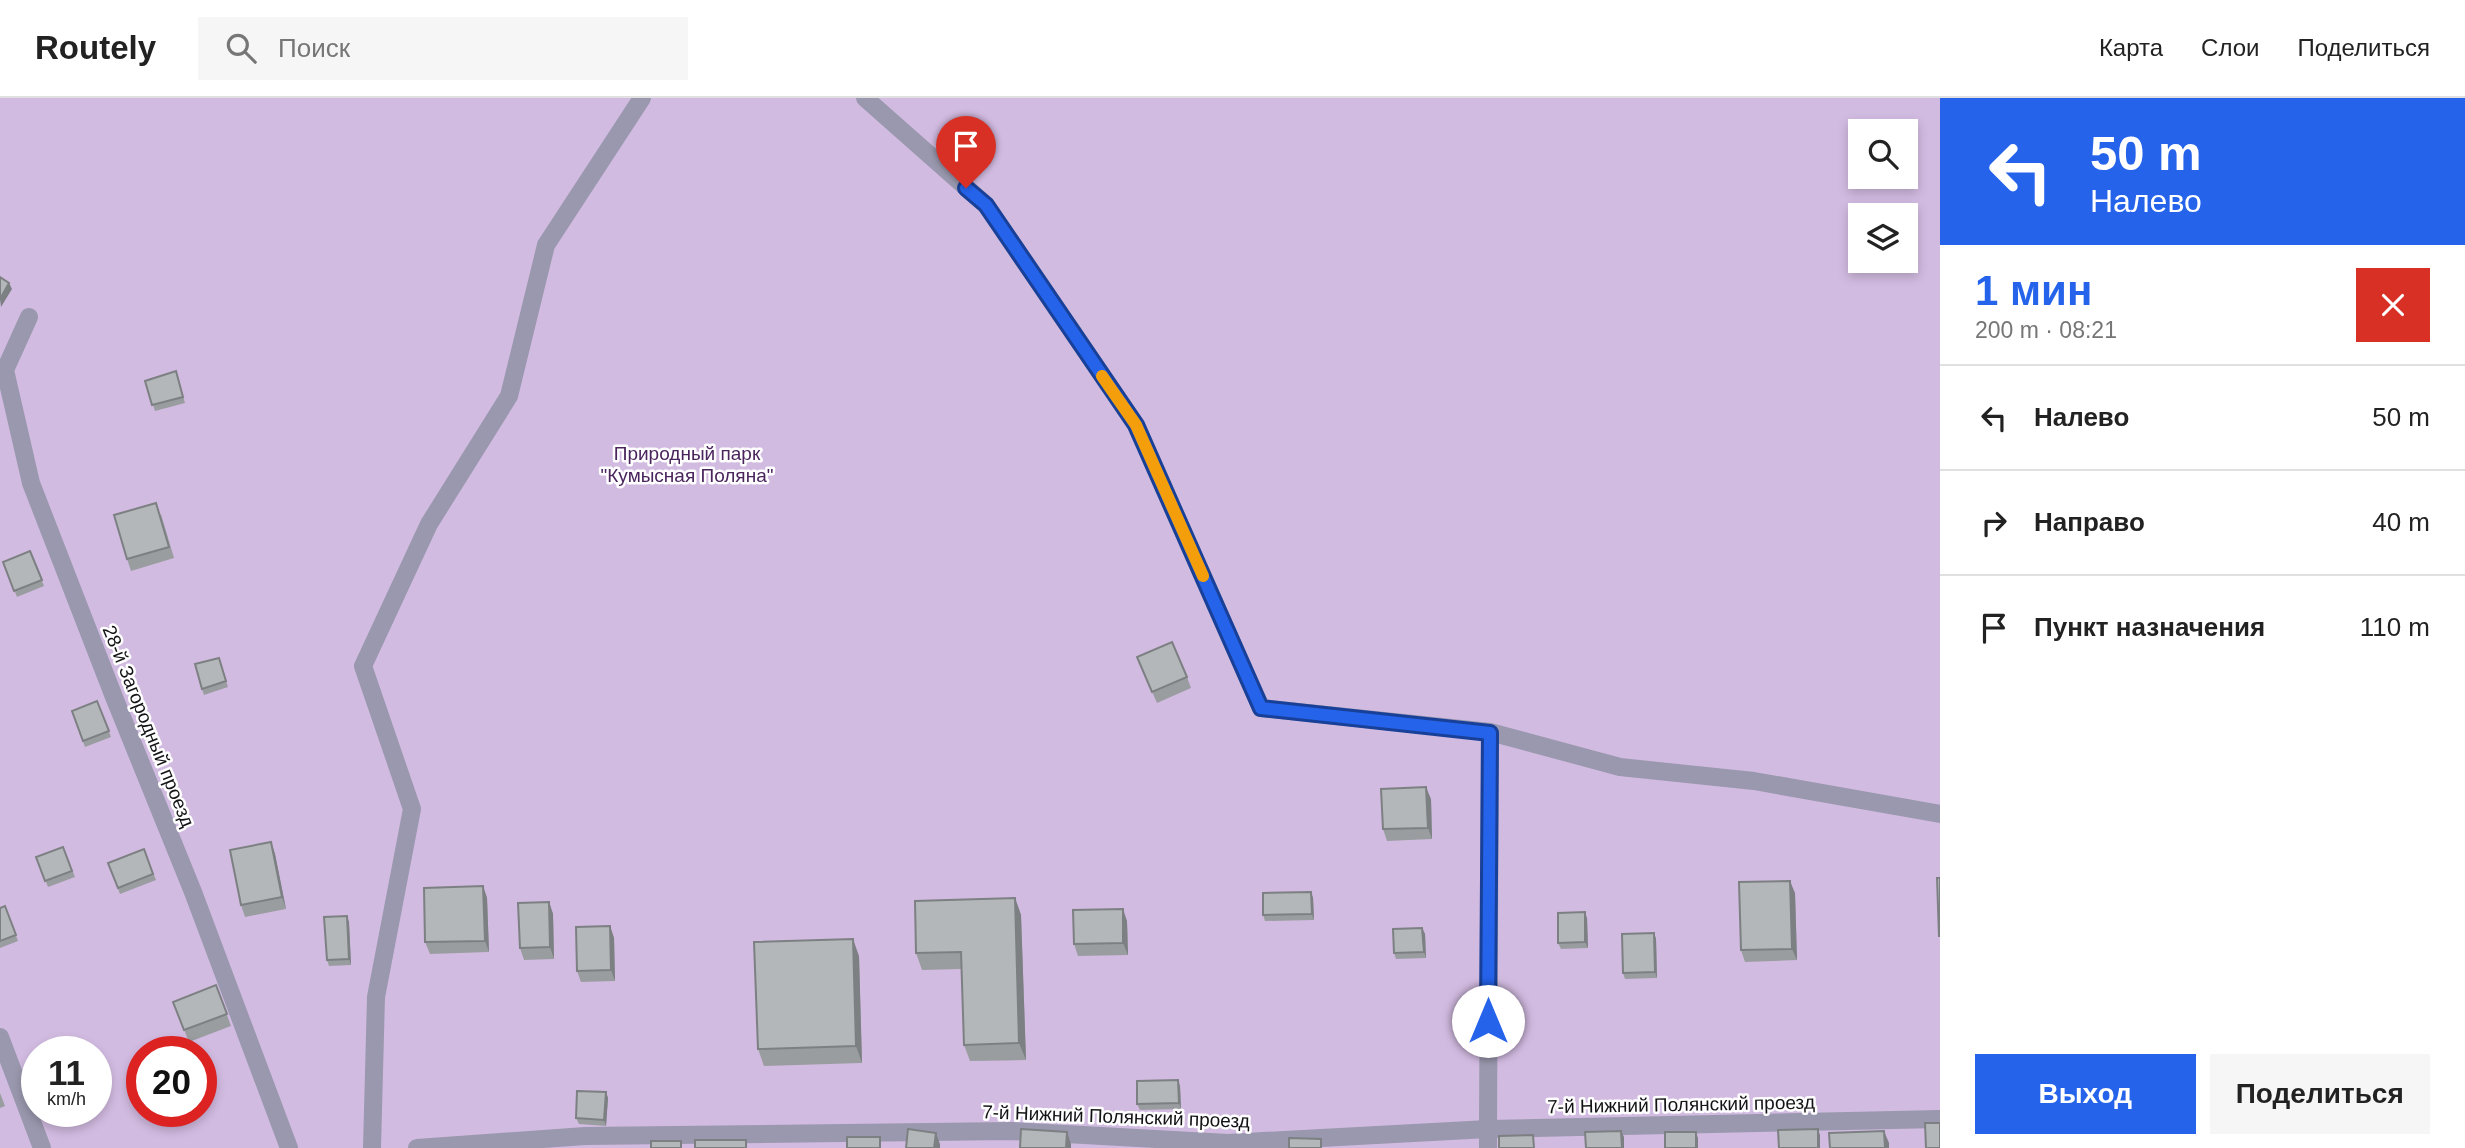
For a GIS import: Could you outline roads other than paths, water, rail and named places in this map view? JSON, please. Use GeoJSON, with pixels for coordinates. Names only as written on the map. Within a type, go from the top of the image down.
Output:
{"type":"FeatureCollection","features":[{"type":"Feature","properties":{"kind":"street"},"geometry":{"type":"LineString","coordinates":[[372,1148],[376,997],[412,809],[363,666],[429,524],[509,396],[546,245],[642,98]]}},
{"type":"Feature","properties":{"kind":"street"},"geometry":{"type":"LineString","coordinates":[[865,98],[986,205],[1136,425],[1261,708],[1490,733],[1620,767],[1754,780],[1940,814]]}},
{"type":"Feature","properties":{"kind":"street","name":"28-й Загородный проезд"},"geometry":{"type":"LineString","coordinates":[[29,317],[5,370],[31,483],[193,892],[289,1148]]}},
{"type":"Feature","properties":{"kind":"street"},"geometry":{"type":"LineString","coordinates":[[1488,1148],[1490,733]]}},
{"type":"Feature","properties":{"kind":"street"},"geometry":{"type":"LineString","coordinates":[[0,1037],[42,1148]]}},
{"type":"Feature","properties":{"kind":"street","name":"7-й Нижний Полянский проезд"},"geometry":{"type":"LineString","coordinates":[[416,1148],[585,1136],[997,1131],[1228,1143],[1488,1129],[1940,1119]]}},
{"type":"Feature","properties":{"kind":"park label","name":"Природный парк \"Кумысная Поляна\""},"geometry":{"type":"Point","coordinates":[687,464]}}]}
